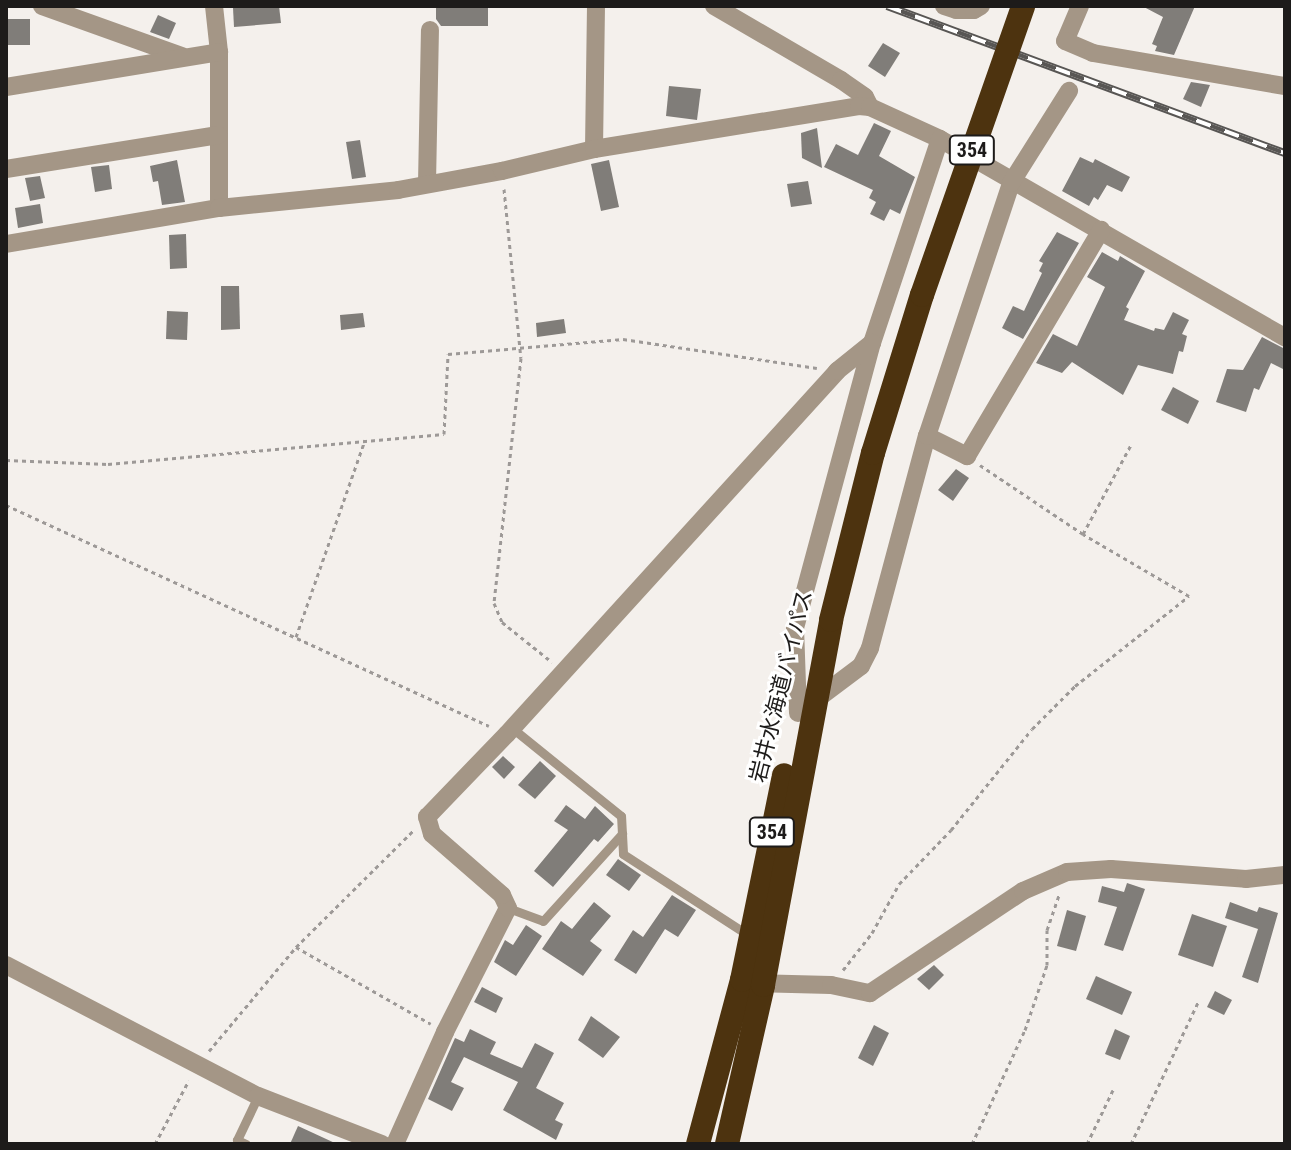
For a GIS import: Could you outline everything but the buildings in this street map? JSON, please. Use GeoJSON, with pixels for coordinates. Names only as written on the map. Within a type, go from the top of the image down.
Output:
{"type":"FeatureCollection","features":[{"type":"Feature","properties":{"kind":"highway","name":"岩井水海道バイパス"},"geometry":{"type":"LineString","coordinates":[[698,1144],[752,982],[751,937],[854,522],[922,295],[1023,6]]}},
{"type":"Feature","properties":{"kind":"highway","name":"岩井水海道バイパス"},"geometry":{"type":"LineString","coordinates":[[727,1144],[752,982],[806,707]]}},
{"type":"Feature","properties":{"kind":"street"},"geometry":{"type":"LineString","coordinates":[[42,6],[184,57]]}},
{"type":"Feature","properties":{"kind":"street"},"geometry":{"type":"LineString","coordinates":[[214,6],[219,52],[219,208]]}},
{"type":"Feature","properties":{"kind":"street"},"geometry":{"type":"LineString","coordinates":[[594,149],[596,6]]}},
{"type":"Feature","properties":{"kind":"street"},"geometry":{"type":"LineString","coordinates":[[714,6],[841,80],[865,97],[870,107]]}},
{"type":"Feature","properties":{"kind":"street"},"geometry":{"type":"LineString","coordinates":[[944,6],[974,10],[981,6]]}},
{"type":"Feature","properties":{"kind":"street"},"geometry":{"type":"LineString","coordinates":[[1080,6],[1065,41],[1093,53],[1285,86]]}},
{"type":"Feature","properties":{"kind":"street"},"geometry":{"type":"LineString","coordinates":[[427,184],[430,30]]}},
{"type":"Feature","properties":{"kind":"street"},"geometry":{"type":"LineString","coordinates":[[6,87],[219,52]]}},
{"type":"Feature","properties":{"kind":"street"},"geometry":{"type":"LineString","coordinates":[[940,139],[872,343],[795,628],[806,707],[861,666],[870,648],[927,436],[1011,183],[1069,91]]}},
{"type":"Feature","properties":{"kind":"street"},"geometry":{"type":"LineString","coordinates":[[6,244],[219,208],[427,184],[502,171],[594,149],[787,116],[870,107],[940,139],[1011,183],[1101,230],[1285,337]]}},
{"type":"Feature","properties":{"kind":"street"},"geometry":{"type":"LineString","coordinates":[[6,169],[218,135]]}},
{"type":"Feature","properties":{"kind":"street"},"geometry":{"type":"LineString","coordinates":[[927,436],[967,456],[1101,230]]}},
{"type":"Feature","properties":{"kind":"street"},"geometry":{"type":"LineString","coordinates":[[395,1144],[445,1032],[508,908],[502,895],[432,834],[427,817],[564,672],[837,371],[872,343]]}},
{"type":"Feature","properties":{"kind":"street"},"geometry":{"type":"LineString","coordinates":[[752,982],[831,985],[870,993],[1023,891],[1067,872],[1111,869],[1246,879],[1285,875]]}},
{"type":"Feature","properties":{"kind":"street"},"geometry":{"type":"LineString","coordinates":[[6,965],[258,1096],[382,1144]]}},
{"type":"Feature","properties":{"kind":"lane"},"geometry":{"type":"LineString","coordinates":[[509,731],[621,816],[623,854],[751,937]]}},
{"type":"Feature","properties":{"kind":"lane"},"geometry":{"type":"LineString","coordinates":[[508,908],[543,921],[622,834]]}},
{"type":"Feature","properties":{"kind":"lane"},"geometry":{"type":"LineString","coordinates":[[246,1144],[237,1140],[258,1096]]}},
{"type":"Feature","properties":{"kind":"path"},"geometry":{"type":"LineString","coordinates":[[502,171],[520,347],[494,603],[502,622],[564,672]]}},
{"type":"Feature","properties":{"kind":"path"},"geometry":{"type":"LineString","coordinates":[[6,460],[108,464],[444,434],[448,354],[623,339],[837,371]]}},
{"type":"Feature","properties":{"kind":"path"},"geometry":{"type":"LineString","coordinates":[[296,638],[365,440]]}},
{"type":"Feature","properties":{"kind":"path"},"geometry":{"type":"LineString","coordinates":[[1083,534],[1132,443]]}},
{"type":"Feature","properties":{"kind":"path"},"geometry":{"type":"LineString","coordinates":[[831,985],[872,933],[899,884],[951,830],[1032,729],[1075,686],[1189,596],[1083,534],[967,456]]}},
{"type":"Feature","properties":{"kind":"path"},"geometry":{"type":"LineString","coordinates":[[6,505],[296,638],[509,731]]}},
{"type":"Feature","properties":{"kind":"path"},"geometry":{"type":"LineString","coordinates":[[155,1144],[198,1065],[296,947],[427,817]]}},
{"type":"Feature","properties":{"kind":"path"},"geometry":{"type":"LineString","coordinates":[[972,1144],[1025,1030],[1047,965],[1047,930],[1067,872]]}},
{"type":"Feature","properties":{"kind":"path"},"geometry":{"type":"LineString","coordinates":[[296,947],[445,1032]]}},
{"type":"Feature","properties":{"kind":"path"},"geometry":{"type":"LineString","coordinates":[[1131,1144],[1198,1002]]}},
{"type":"Feature","properties":{"kind":"path"},"geometry":{"type":"LineString","coordinates":[[1087,1144],[1113,1090]]}},
{"type":"Feature","properties":{"kind":"railway"},"geometry":{"type":"LineString","coordinates":[[887,6],[1285,153]]}}]}
